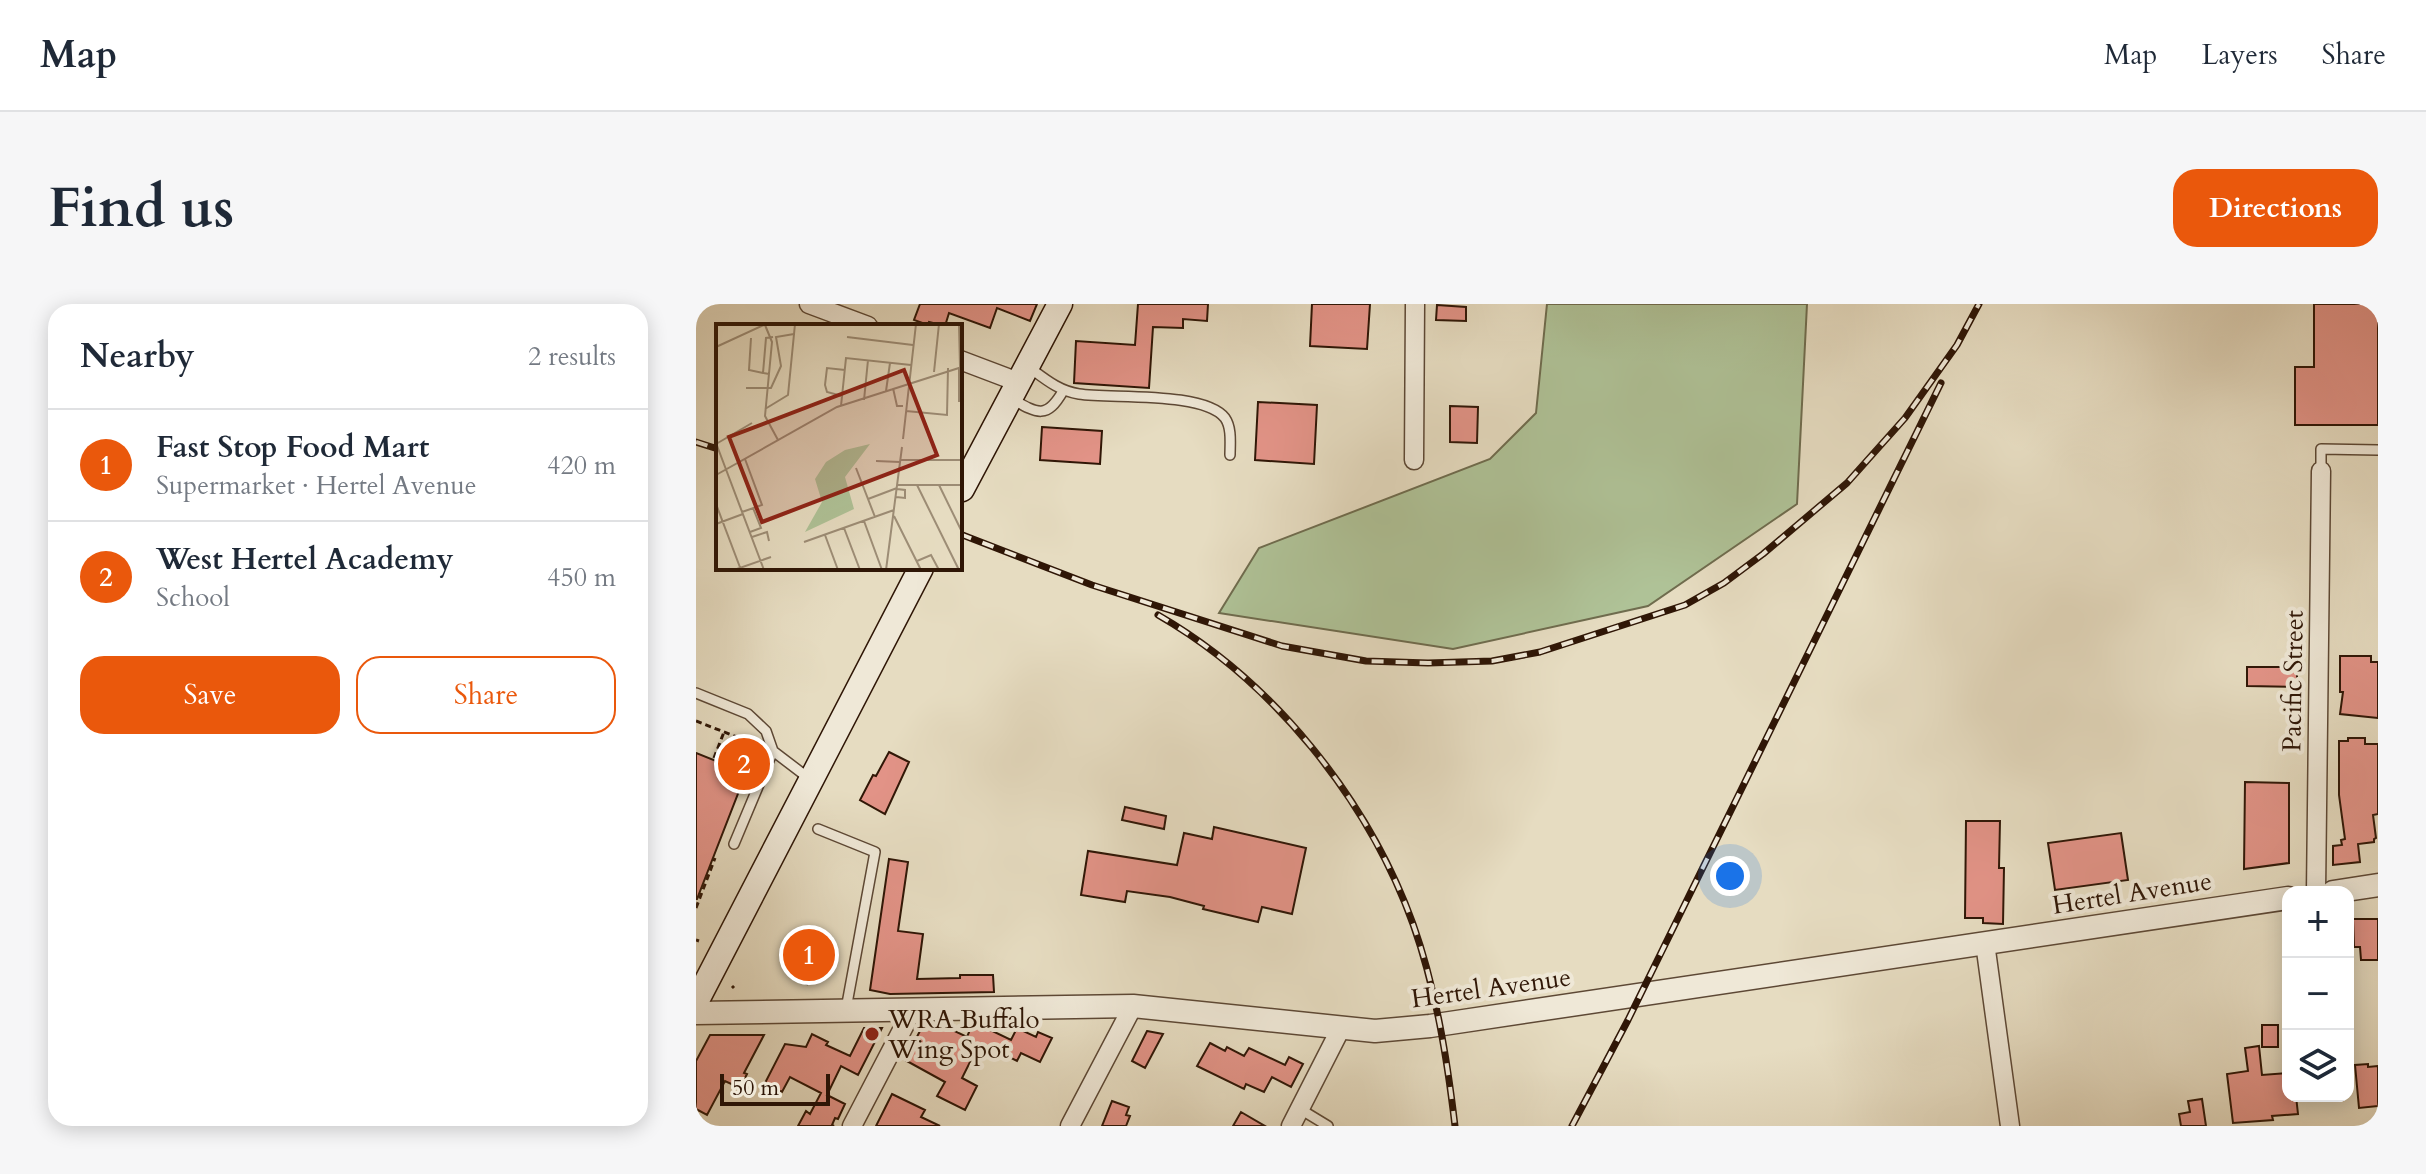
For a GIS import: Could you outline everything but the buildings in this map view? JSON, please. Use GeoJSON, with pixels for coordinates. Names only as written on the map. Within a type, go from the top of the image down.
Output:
{"type":"FeatureCollection","features":[{"type":"Feature","properties":{"kind":"main road"},"geometry":{"type":"LineString","coordinates":[[962,489],[1060,304]]}},
{"type":"Feature","properties":{"kind":"main road"},"geometry":{"type":"LineString","coordinates":[[696,1002],[920,570]]}},
{"type":"Feature","properties":{"kind":"street"},"geometry":{"type":"LineString","coordinates":[[809,304],[863,324]]}},
{"type":"Feature","properties":{"kind":"street"},"geometry":{"type":"LineString","coordinates":[[1414,460],[1415,304]]}},
{"type":"Feature","properties":{"kind":"street"},"geometry":{"type":"LineString","coordinates":[[962,361],[1018,382]]}},
{"type":"Feature","properties":{"kind":"street","name":"Pacific Street"},"geometry":{"type":"LineString","coordinates":[[2316,886],[2321,471]]}},
{"type":"Feature","properties":{"kind":"street"},"geometry":{"type":"LineString","coordinates":[[2354,889],[2378,885]]}},
{"type":"Feature","properties":{"kind":"street","name":"Hertel Avenue"},"geometry":{"type":"LineString","coordinates":[[696,1013],[1133,1006],[1375,1031],[1430,1026],[2282,899]]}},
{"type":"Feature","properties":{"kind":"street"},"geometry":{"type":"LineString","coordinates":[[1985,943],[2010,1126]]}},
{"type":"Feature","properties":{"kind":"street"},"geometry":{"type":"LineString","coordinates":[[1070,1126],[1133,1006]]}},
{"type":"Feature","properties":{"kind":"street"},"geometry":{"type":"LineString","coordinates":[[852,1126],[912,1011]]}},
{"type":"Feature","properties":{"kind":"street"},"geometry":{"type":"LineString","coordinates":[[1296,1118],[1341,1028]]}},
{"type":"Feature","properties":{"kind":"lane"},"geometry":{"type":"LineString","coordinates":[[1018,382],[1081,395],[1161,399],[1214,409],[1224,416],[1228,424],[1230,455]]}},
{"type":"Feature","properties":{"kind":"lane"},"geometry":{"type":"LineString","coordinates":[[1018,382],[1037,412],[1047,411],[1055,405],[1063,391]]}},
{"type":"Feature","properties":{"kind":"lane"},"geometry":{"type":"LineString","coordinates":[[2321,471],[2321,449],[2378,450]]}},
{"type":"Feature","properties":{"kind":"lane"},"geometry":{"type":"LineString","coordinates":[[696,693],[748,714],[766,731],[773,751],[811,780]]}},
{"type":"Feature","properties":{"kind":"lane"},"geometry":{"type":"LineString","coordinates":[[734,844],[773,751]]}},
{"type":"Feature","properties":{"kind":"lane"},"geometry":{"type":"LineString","coordinates":[[818,829],[875,852],[845,1012]]}},
{"type":"Feature","properties":{"kind":"lane"},"geometry":{"type":"LineString","coordinates":[[1296,1118],[1328,1126]]}},
{"type":"Feature","properties":{"kind":"path"},"geometry":{"type":"LineString","coordinates":[[696,721],[757,745]]}},
{"type":"Feature","properties":{"kind":"path"},"geometry":{"type":"LineString","coordinates":[[714,758],[724,732]]}},
{"type":"Feature","properties":{"kind":"path"},"geometry":{"type":"LineString","coordinates":[[696,908],[715,858]]}},
{"type":"Feature","properties":{"kind":"green space"},"geometry":{"type":"Polygon","coordinates":[[[1547,304],[1807,304],[1797,504],[1648,606],[1453,649],[1219,613],[1259,548],[1490,459],[1536,413],[1547,304]]]}},
{"type":"Feature","properties":{"kind":"railway"},"geometry":{"type":"LineString","coordinates":[[962,535],[1092,585],[1282,646],[1366,661],[1428,663],[1492,661],[1540,652],[1685,605],[1724,583],[1763,554],[1847,483],[1905,418],[1957,345],[1979,304]]}},
{"type":"Feature","properties":{"kind":"railway"},"geometry":{"type":"LineString","coordinates":[[1572,1126],[1628,1020],[1941,383]]}},
{"type":"Feature","properties":{"kind":"railway"},"geometry":{"type":"LineString","coordinates":[[696,442],[716,448]]}},
{"type":"Feature","properties":{"kind":"railway"},"geometry":{"type":"LineString","coordinates":[[1158,615],[1200,642],[1277,709],[1312,747],[1370,832],[1413,924],[1428,973],[1440,1024],[1455,1126]]}},
{"type":"Feature","properties":{"kind":"place","name":"West Hertel Academy"},"geometry":{"type":"Point","coordinates":[744,764]}},
{"type":"Feature","properties":{"kind":"place","name":"Fast Stop Food Mart"},"geometry":{"type":"Point","coordinates":[809,955]}},
{"type":"Feature","properties":{"kind":"place","name":"WRA Buffalo Wing Spot"},"geometry":{"type":"Point","coordinates":[872,1034]}}]}
